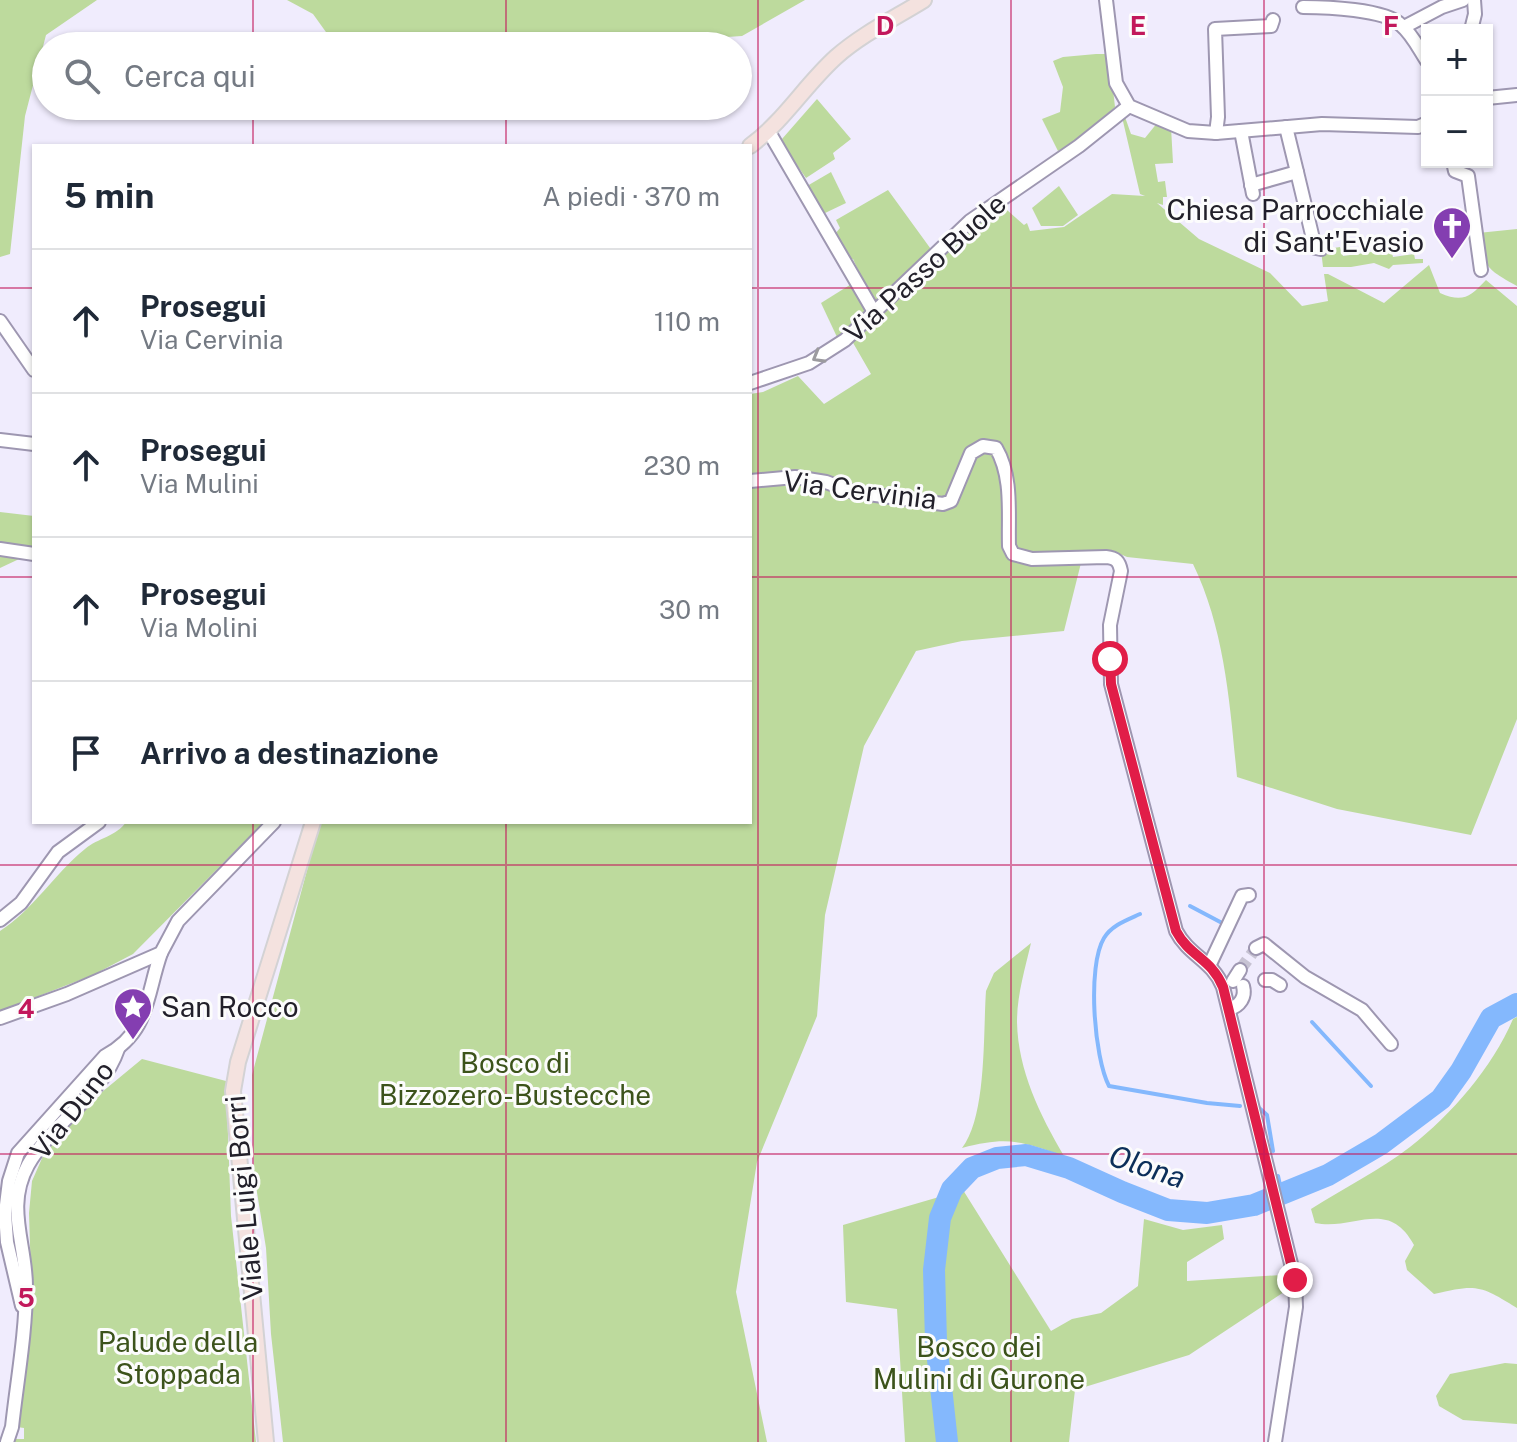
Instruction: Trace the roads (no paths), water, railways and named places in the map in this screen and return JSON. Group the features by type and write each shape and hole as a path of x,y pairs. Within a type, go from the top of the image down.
{"main road":[{"path":"752,145 769,132 836,57 859,39 924,0"},
{"name":"Viale Luigi Borri","path":"266,1442 233,1091 238,1062 312,824"}],"street":[{"path":"1106,0 1116,83 1129,106 1188,131 1216,133 1356,124 1421,126"},
{"path":"1404,27 1463,0"},
{"path":"1472,24 1474,0"},
{"path":"1303,7 1387,17 1404,27 1421,52"},
{"path":"1216,133 1215,29 1271,26 1273,20"},
{"path":"1493,97 1517,95"},
{"name":"Via Passo Buole","path":"752,382 809,363 845,340 970,221 1079,146 1129,106"},
{"path":"1286,127 1314,243 1316,248 1321,249"},
{"path":"1241,131 1252,189 1297,172"},
{"path":"769,132 874,312"},
{"path":"1454,168 1468,176 1481,270"},
{"path":"0,321 32,367"},
{"path":"0,440 32,444"},
{"name":"Via Cervinia","path":"752,481 795,477 826,482 853,492 943,504 951,501 971,453 983,446 996,448 1004,461 1006,473 1009,546 1013,554 1032,559 1106,557 1114,558 1119,563 1121,571 1110,625 1111,684 1176,931 1189,951 1210,964"},
{"path":"0,549 32,554"},
{"path":"0,920 21,903 58,852 96,824"},
{"name":"Via Duno","path":"7,1442 12,1427 26,1284 16,1223 18,1188 28,1165 43,1144 88,1095 113,1064 118,1049 139,1025 147,1010 161,953 178,921 272,824"},
{"path":"1249,895 1242,896 1210,964 1243,981 1272,980 1280,985"},
{"path":"1256,948 1264,944 1305,977 1362,1010 1391,1044"},
{"path":"0,1018 67,994 161,953"},
{"path":"1243,981 1229,1009 1295,1280 1296,1307 1275,1442"},
{"path":"1229,1009 1237,1006 1243,997 1243,981"}],"waterway":[{"path":"1190,906 1224,924"},
{"path":"1140,914 1107,933 1099,951 1094,1012 1100,1055 1109,1086 1240,1106"},
{"name":"Olona","path":"947,1442 936,1341 934,1270 940,1218 952,1189 972,1168 997,1158 1026,1155 1069,1168 1168,1210 1207,1213 1254,1205 1328,1175 1381,1144 1441,1099 1491,1018 1517,1004"},
{"path":"1312,1022 1371,1086"},
{"path":"1258,1107 1267,1115 1273,1151"},
{"path":"1278,1176 1282,1194"}],"tunnel":[{"path":"1240,970 1256,948"}],"place":[{"name":"Chiesa Parrocchiale di Sant'Evasio","path":"1452,260"},
{"name":"San Rocco","path":"133,1041"}],"park label":[{"name":"Bosco di Bizzozero-Bustecche","path":"515,1079"},
{"name":"Palude della Stoppada","path":"178,1358"},
{"name":"Bosco dei Mulini di Gurone","path":"979,1363"}]}
